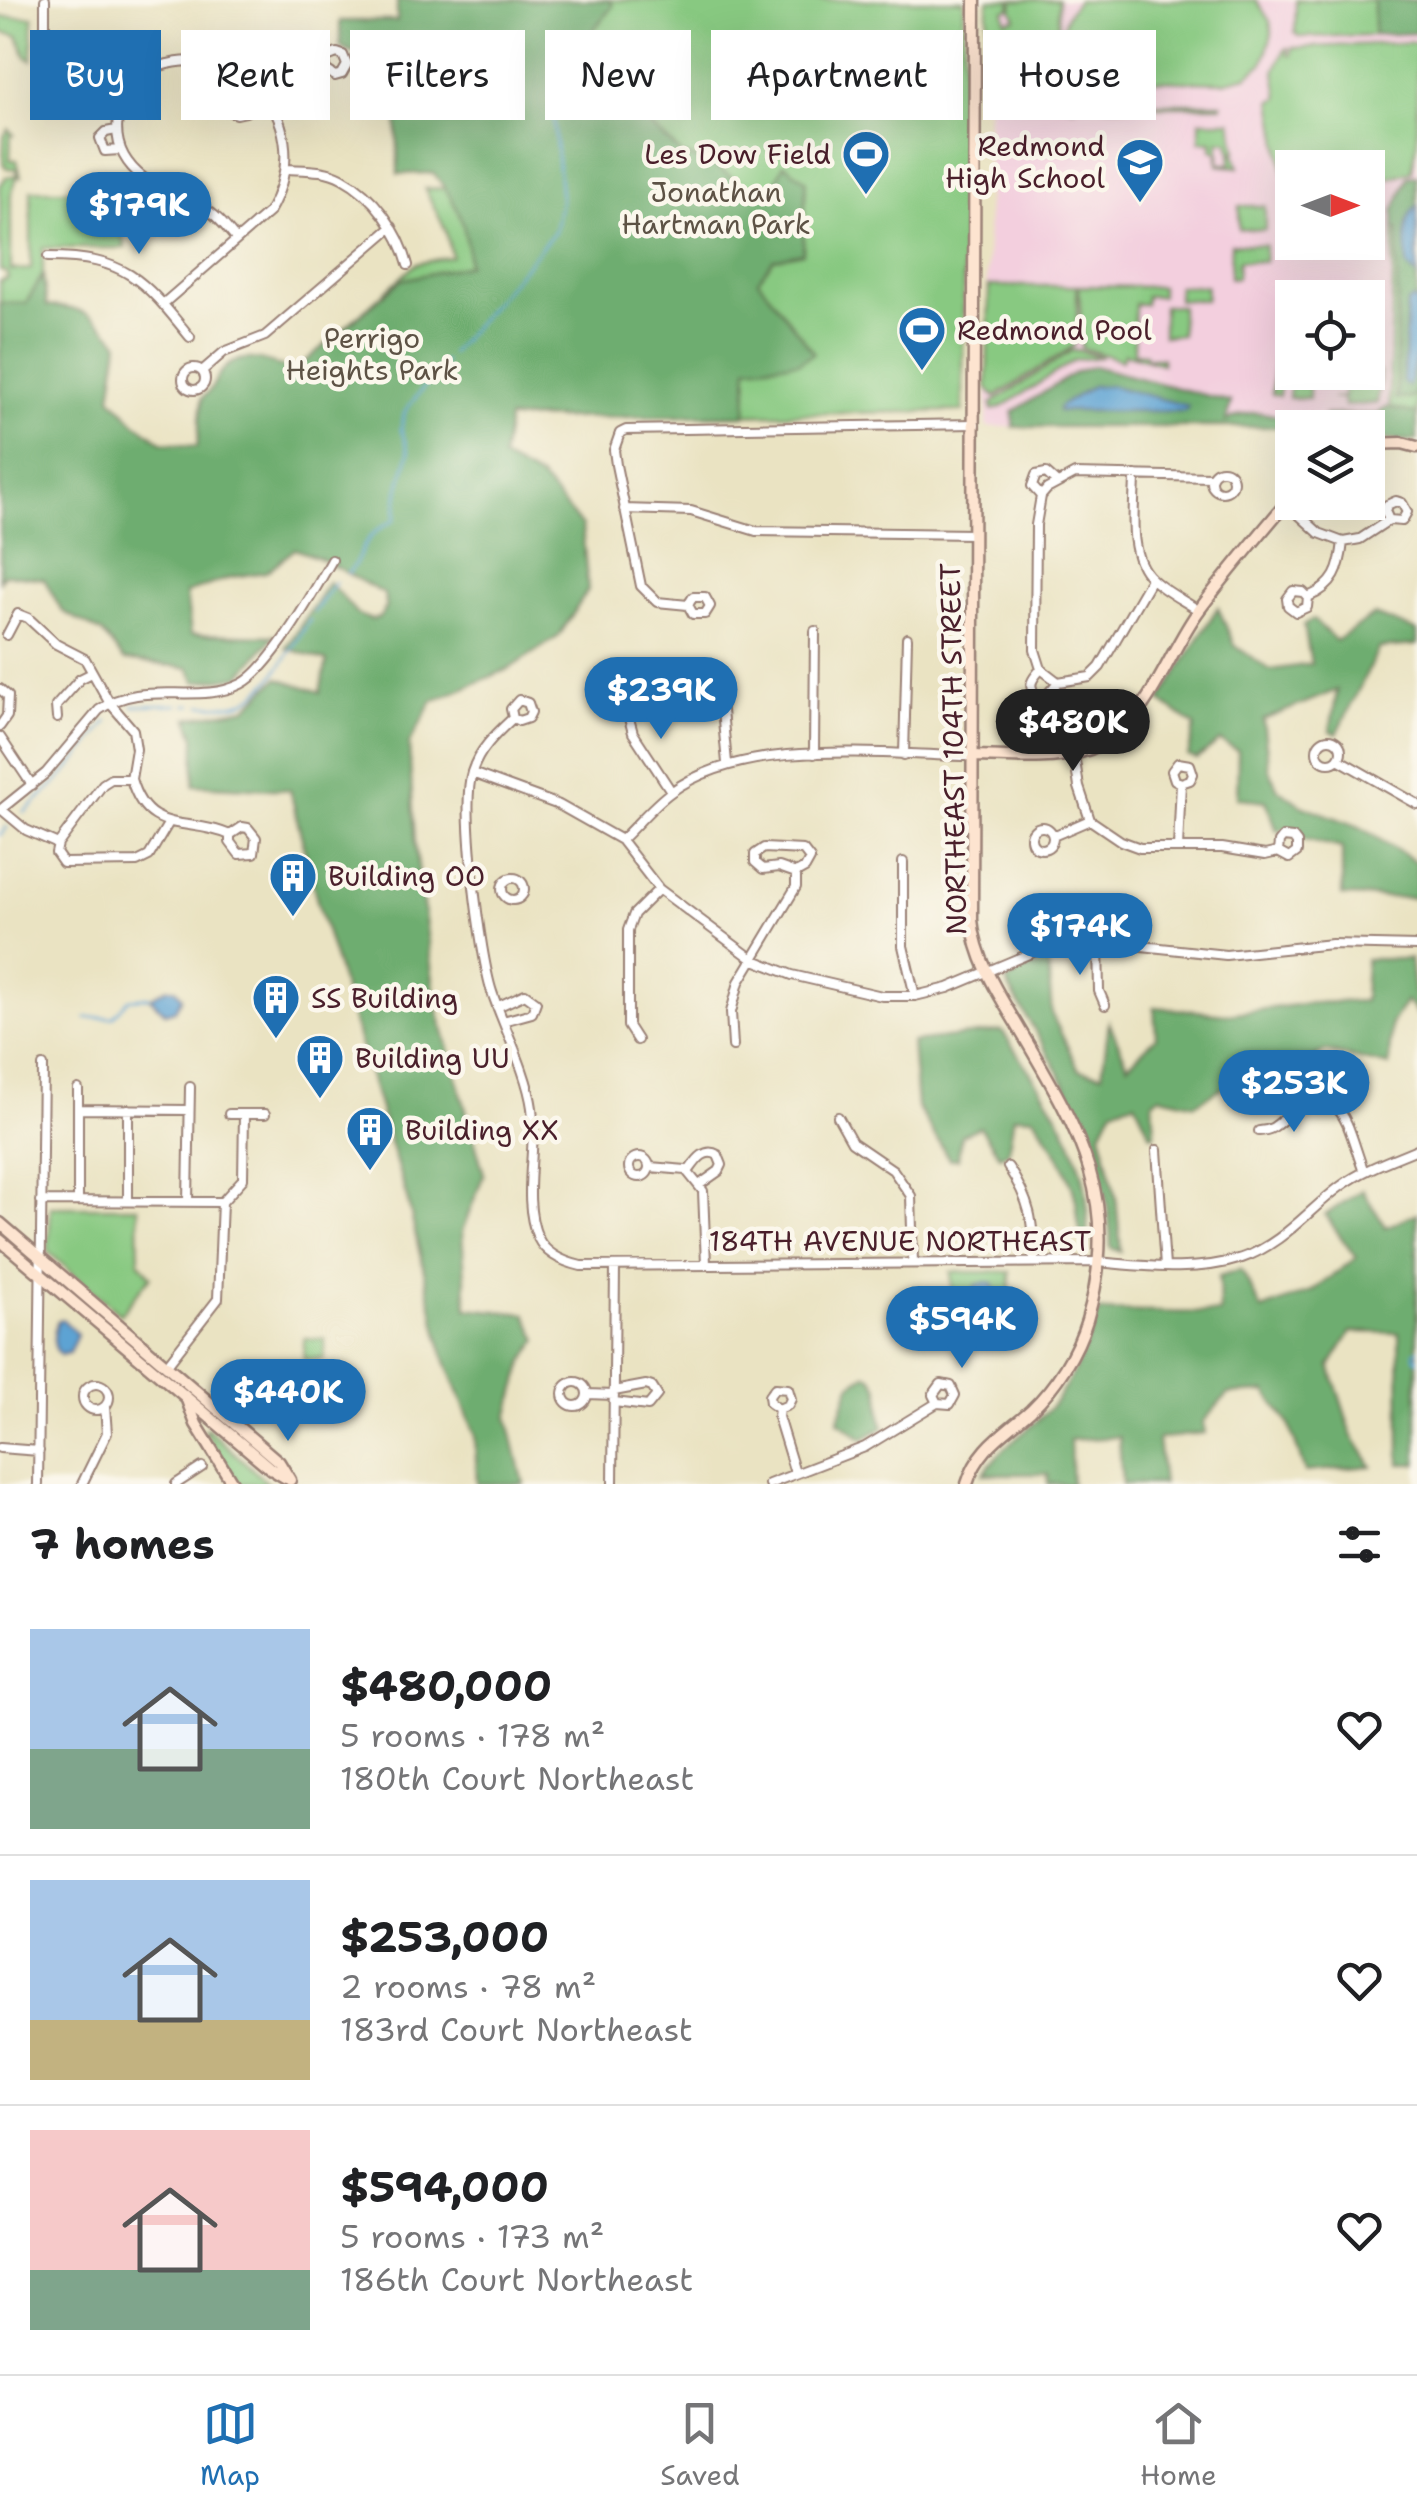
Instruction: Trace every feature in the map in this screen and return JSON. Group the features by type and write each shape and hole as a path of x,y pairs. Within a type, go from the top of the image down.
{"street":[{"path":"45,0 45,30"},
{"name":"NORTHEAST 104TH STREET","path":"967,1484 981,1454 1045,1396 1072,1355 1093,1298 1097,1262 1095,1192 1085,1151 1067,1109 988,973 974,939 972,920 975,0"},
{"path":"117,120 120,150 128,164 160,188 206,208 236,239"},
{"path":"163,304 269,212 287,168 279,120"},
{"path":"116,130 106,132 100,138 100,146 105,151 120,150"},
{"path":"287,168 341,177 392,226 403,244 408,265"},
{"path":"202,371 224,352 265,336 392,226"},
{"path":"48,257 103,261 135,276 190,337"},
{"path":"688,606 657,602 641,586 614,450 616,437 626,430 974,424"},
{"path":"1385,444 1417,447"},
{"path":"1044,492 1032,486 1036,475 1046,473 1056,482"},
{"path":"1151,579 1090,678 1058,682 1041,668 1035,650 1036,525 1044,492 1075,474 1211,477"},
{"path":"1135,475 1135,544 1139,559 1151,579 1198,610"},
{"path":"624,509 690,511 756,531 974,534"},
{"path":"621,840 670,792 727,763 814,754 1074,754 1099,745 1140,708 1198,610 1275,518"},
{"path":"1308,520 1319,533 1343,542 1360,539 1390,520"},
{"path":"1308,597 1329,585 1340,570 1343,542"},
{"path":"58,844 26,830 1,810 32,785 109,702 143,693 224,690 248,680 280,643 332,560"},
{"path":"6,635 18,614 28,618 56,644 85,659 109,702 133,730 136,749 131,779 141,802 153,815 168,824 216,828 230,835"},
{"path":"814,754 815,631"},
{"path":"904,755 907,638"},
{"path":"1041,668 1030,685 1036,695 1046,696 1058,682"},
{"path":"57,718 56,706 80,678 92,672"},
{"path":"0,689 8,696 9,707 0,726"},
{"path":"721,700 727,763"},
{"path":"626,704 633,733 670,792"},
{"path":"497,1006 525,994 536,1002 532,1014 502,1021 497,1006 484,962 468,800 472,772 492,738 513,718"},
{"path":"0,737 32,785"},
{"path":"1074,754 1090,820 1121,841 1140,848 1222,848 1265,855 1278,852"},
{"path":"1338,759 1417,804"},
{"path":"472,772 559,805 621,840 659,889 754,960 792,975 882,996 914,996 948,988 1044,948 1098,943 1226,956 1332,944 1417,946"},
{"path":"131,779 112,779 103,784 58,844 56,852 63,863 137,862 150,856 168,824"},
{"path":"1178,848 1181,783"},
{"path":"1052,836 1090,820"},
{"path":"764,848 803,850 810,859 796,873 779,867 763,868 755,862 755,854 764,848"},
{"path":"903,862 903,946 914,996"},
{"path":"733,1046 734,997 796,888 796,873"},
{"path":"638,1040 628,1026 628,930 634,914 659,889"},
{"path":"477,893 502,890"},
{"path":"1098,943 1099,991 1105,1005"},
{"name":"184TH AVENUE NORTHEAST","path":"502,1021 532,1105 533,1222 542,1245 566,1262 581,1266 1218,1264 1262,1250 1343,1184 1364,1172"},
{"path":"38,1484 43,1066"},
{"path":"188,1202 190,1087"},
{"path":"78,1088 78,1201"},
{"path":"1259,1131 1269,1131 1308,1100 1326,1100 1341,1111 1364,1172 1417,1149"},
{"path":"78,1109 190,1110"},
{"path":"128,1110 128,1201"},
{"path":"229,1114 265,1114"},
{"path":"138,1358 161,1368 166,1366 218,1299 222,1202 243,1179 244,1114"},
{"path":"838,1117 852,1142 893,1170 911,1196 913,1263"},
{"path":"1157,1150 1165,1267"},
{"path":"688,1172 703,1154 718,1155 721,1168 699,1185"},
{"path":"1008,1167 1033,1216 1034,1262"},
{"path":"650,1168 688,1172 703,1191 706,1264"},
{"path":"41,1201 222,1202"},
{"path":"0,1224 279,1462 291,1483"},
{"path":"0,1240 291,1483"},
{"path":"614,1266 614,1484"},
{"path":"587,1394 614,1396 648,1406 656,1396 652,1387 646,1385 614,1396"},
{"path":"187,1399 196,1424 233,1484"},
{"path":"769,1484 864,1447 938,1404"},
{"path":"82,1484 108,1432 105,1407"},
{"path":"779,1409 796,1474"},
{"path":"0,1448 39,1451"},
{"path":"176,1484 202,1467"}],"shaded area":[{"name":"Redmond High School","path":"988,0 1417,0 1417,427 1385,427 1385,410 1275,410 1275,427 987,427 988,120 1156,120 1156,30 988,30"}],"green space":[{"name":"Perrigo Heights Park","path":"397,0 609,0 613,6 593,30 545,30 545,120 644,120 682,154 732,177 736,187 772,191 784,164 806,180 803,253 774,259 758,280 814,353 799,362 748,367 746,415 508,419 502,458 541,479 582,526 588,590 559,636 509,669 433,701 409,744 415,843 436,1003 484,1174 462,1231 467,1308 526,1314 538,1340 524,1361 508,1417 524,1484 477,1484 475,1434 443,1354 408,1202 317,901 290,790 194,785 195,737 188,718 246,708 278,678 320,692 327,661 286,648 329,582 358,615 372,620 380,617 386,607 384,594 295,549 266,572 232,577 186,593 191,634 274,636 240,676 196,682 189,668 124,660 102,633 62,611 44,579 4,574 0,581 0,303 26,303 43,275 47,306 89,315 119,343 111,397 162,442 197,447 202,398 230,364 257,359 294,371 401,280 468,265 463,226 455,205 433,173 398,174 398,120 525,120 525,30 350,30 350,51 340,46 340,21 397,21"},
{"name":"Jonathan Hartman Park","path":"508,0 964,0 963,411 508,419 410,372 293,374 416,264 452,256 445,229 425,189 508,186 508,120 525,120 525,30 508,30"},
{"path":"988,0 1012,0 1010,8 1004,11 1006,21 1016,18 1013,0 1058,0 1058,30 988,30"},
{"path":"1078,0 1256,0 1270,21 1272,35 1263,63 1247,76 1224,82 1156,80 1156,30 1063,30"},
{"path":"1296,0 1374,0 1374,35 1300,37 1295,33"},
{"path":"1374,0 1417,0 1417,33 1374,35"},
{"path":"0,17 33,17 30,59 18,36 0,32"},
{"path":"1417,42 1417,140 1412,171 1385,177 1385,150 1280,150 1272,101 1279,98 1275,71 1285,49 1292,55 1292,48"},
{"path":"1156,103 1221,103 1222,106 1156,106"},
{"path":"1200,121 1231,121 1237,151 1231,151 1229,141 1219,141 1219,164 1231,164 1231,153 1235,153 1239,167 1218,165 1218,152 1212,150 1212,141 1200,141"},
{"path":"9,129 14,135 10,160 17,160 21,177 17,177 11,195 11,270 31,269 31,190 99,190 125,248 43,248 43,275 26,303 0,303 0,281 8,278 0,270 0,186 6,177 18,175 17,169 3,164 4,136"},
{"path":"1417,175 1417,389 1412,398 1396,399 1398,229 1394,229 1394,211 1408,177"},
{"path":"1239,206 1265,206 1265,230 1239,229"},
{"path":"1394,229 1398,229 1396,398 1412,398 1417,389 1417,414 1390,408 1389,400"},
{"path":"1231,244 1265,245 1265,262 1238,261 1237,278 1230,278"},
{"path":"989,286 1077,286 1074,346 995,397 987,387"},
{"path":"1079,286 1161,287 1161,296 1146,296 1145,304 1135,304 1134,353 1162,358 1162,364 1124,353 1122,360 1082,348"},
{"path":"1178,286 1206,286 1206,300 1178,300"},
{"path":"1163,306 1181,306 1181,335 1163,336"},
{"path":"1077,350 1102,357 1075,360 992,410 991,404"},
{"path":"1275,355 1275,390 1280,390 1279,396 1272,394"},
{"path":"1093,366 1231,402 1226,421 1262,413 1275,415 1275,427 1013,427 1013,412 1076,372"},
{"path":"1290,390 1309,390 1309,398 1289,398"},
{"path":"1344,390 1378,390 1377,403 1344,406 1343,398 1332,398 1344,397"},
{"path":"1387,407 1417,414 1417,441 1385,440 1383,410"},
{"path":"1218,607 1234,645 1270,670 1311,664 1304,625 1313,619 1336,641 1374,615 1417,631 1417,645 1379,648 1337,734 1330,731 1337,690 1263,720 1269,769 1278,789 1301,805 1360,827 1417,863 1417,898 1342,896 1342,848 1305,839 1288,828 1277,831 1266,801 1237,798 1238,751 1220,741 1197,759 1188,756 1195,726 1160,701"},
{"path":"1366,959 1410,959 1417,1014 1406,1001 1391,1024 1389,1066 1326,1051 1315,1057 1308,1091 1297,1059 1218,1090 1195,1104 1161,1096 1153,1101 1155,1134 1151,1135 1135,1102 1113,1108 1101,1132 1116,1198 1121,1252 1111,1248 1108,1210 1090,1141 1061,1077 1006,982 1024,970 1048,962 1052,1015 1079,1070 1102,1074 1109,1022 1128,1065 1156,1037 1154,1007 1227,1014 1310,1003 1364,1001"},
{"path":"1002,1031 1050,1103 1079,1161 1086,1189 1087,1244 1081,1234 1068,1175 1034,1117 1014,1116 1008,1152 1000,1156 980,1127 961,1135 958,1159 949,1159 917,1107 912,1042"},
{"path":"1362,1190 1386,1227 1417,1213 1417,1464 1400,1464 1399,1333 1351,1332 1330,1366 1352,1435 1372,1466 1305,1472 1289,1424 1266,1392 1228,1394 1203,1422 1205,1433 1158,1439 1163,1484 1122,1484 1119,1437 1070,1440 1072,1484 1048,1484 1048,1474 983,1474 1058,1398 1099,1311 1220,1313 1219,1276 1241,1269 1262,1310 1312,1291 1356,1258 1325,1215"},
{"path":"51,1207 138,1207 139,1261 151,1276 120,1314 48,1252"},
{"path":"951,1272 1010,1272 1010,1317 954,1317"},
{"path":"304,1338 325,1339 324,1359 304,1359"},
{"path":"867,1374 880,1391 884,1427 863,1439 838,1421 850,1385"},
{"path":"207,1428 269,1484 236,1484 204,1430"}],"water":[{"path":"1417,206 1417,277 1407,266 1406,242 1409,218"},
{"path":"1412,299 1417,302 1417,354 1409,386 1403,382 1407,304"},
{"path":"1092,386 1112,386 1188,406 1185,411 1058,411"},
{"path":"167,988 176,989 182,997 175,1010 165,1013 150,998"},
{"path":"986,1282 993,1283 997,1295 995,1308 990,1312 963,1312 963,1297"},
{"path":"63,1320 77,1334 69,1353 60,1355 54,1334 58,1321"}],"waterway":[{"path":"451,353 555,231 561,198 554,120"},
{"path":"348,573 372,535 395,519 409,453 401,429 405,411 445,361"},
{"path":"314,612 336,582"},
{"path":"202,705 233,705 254,696 273,677 310,620"},
{"path":"133,706 178,705"},
{"path":"186,705 192,705"},
{"path":"24,813 67,772 108,721"},
{"path":"0,835 7,827"},
{"path":"85,1018 113,1017 129,999 150,997"},
{"path":"1417,1350 1417,1360"}],"place":[{"name":"Les Dow Field","path":"866,196"},
{"name":"Redmond High School","path":"1140,204"},
{"name":"Redmond Pool","path":"922,372"},
{"name":"Building OO","path":"293,918"},
{"name":"SS Building","path":"276,1040"},
{"name":"Building UU","path":"320,1100"},
{"name":"Building XX","path":"370,1172"}]}
